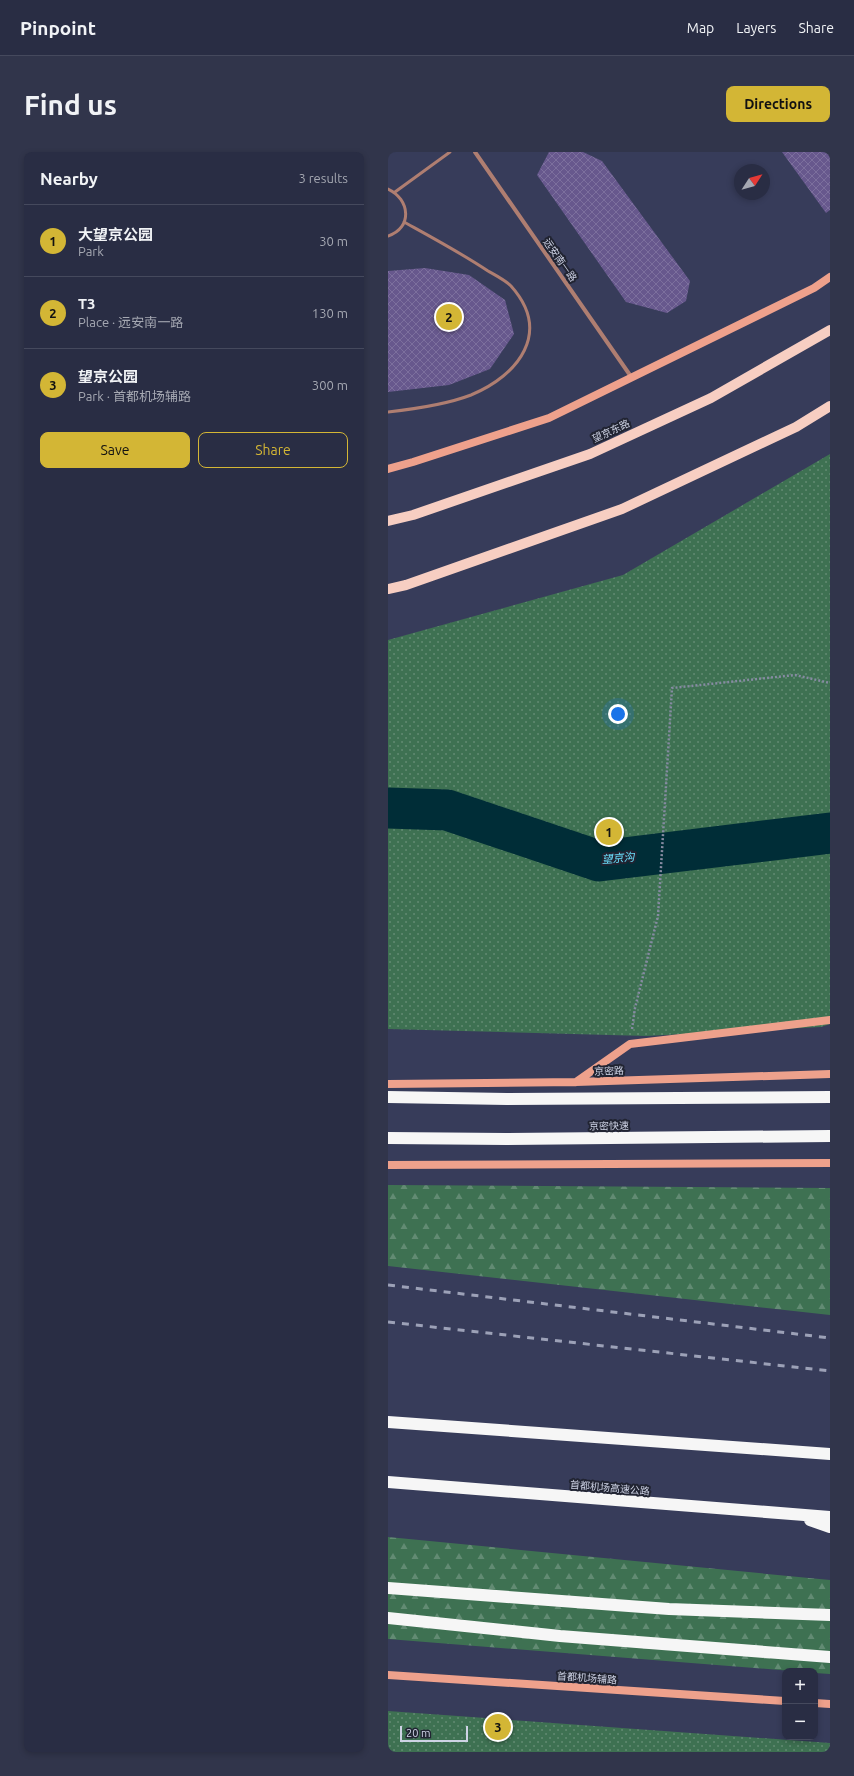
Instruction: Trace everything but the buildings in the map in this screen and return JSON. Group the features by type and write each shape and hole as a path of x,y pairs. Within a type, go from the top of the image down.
{"highway":[{"path":"388,1097 830,1097"},
{"name":"京密快速","path":"388,1138 506,1139 830,1136"},
{"path":"388,1422 830,1454"},
{"name":"首都机场高速公路","path":"388,1482 830,1517"},
{"path":"792,1514 830,1527"},
{"path":"388,1588 668,1609 830,1615"},
{"path":"388,1618 560,1636 830,1657"}],"main road":[{"name":"望京东路","path":"388,521 413,515 590,454 711,398 830,330"},
{"path":"388,589 406,585 622,509 796,427 830,406"}],"street":[{"name":"远安南一路","path":"476,152 632,378"},
{"path":"814,288 830,277"},
{"path":"388,469 549,418 814,288 830,282"},
{"path":"576,1082 630,1044 830,1020"},
{"name":"京密路","path":"388,1084 576,1082 830,1074"},
{"path":"388,1164 830,1163"},
{"name":"首都机场辅路","path":"388,1675 782,1701"},
{"path":"818,1703 830,1704"}],"lane":[{"path":"395,192 450,152"},
{"path":"388,189 395,192 405,205 404,222 400,229 388,236"},
{"path":"388,412 426,407 470,395 499,380 524,354 531,334 525,308 510,285 478,264 404,222"}],"path":[{"path":"630,1044 635,1008 658,916 672,688 795,675 830,683"}],"green space":[{"path":"830,454 830,1024 821,1027 646,1036 388,1029 388,640 623,575"},
{"path":"388,1185 830,1188 830,1315 388,1266"},
{"path":"388,1537 830,1580 830,1674 818,1673 818,1668 782,1668 782,1670 388,1639"},
{"path":"388,1711 830,1743 830,1752 388,1752"}],"waterway":[{"name":"望京沟","path":"388,808 447,810 599,861 830,833"}],"railway":[{"path":"388,1285 830,1338"},
{"path":"388,1322 830,1371"}],"place":[{"name":"T3","path":"449,317"},
{"name":"大望京公园","path":"609,832"},
{"name":"望京公园","path":"498,1727"}]}
